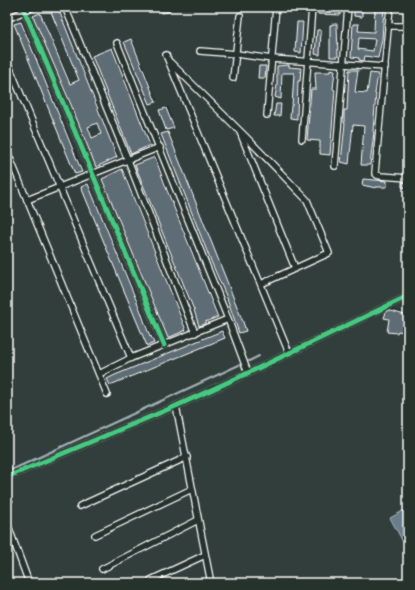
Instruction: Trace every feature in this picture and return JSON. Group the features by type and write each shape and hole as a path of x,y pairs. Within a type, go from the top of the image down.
{"street":[{"path":"7,19 24,9 33,7"},
{"path":"65,7 128,160 195,332"},
{"path":"268,115 276,7"},
{"path":"302,139 312,7"},
{"path":"334,166 348,7"},
{"path":"390,7 375,173 381,176 408,178"},
{"path":"24,9 164,345"},
{"path":"233,78 240,16"},
{"path":"388,26 408,26"},
{"path":"117,42 160,147 248,373"},
{"path":"200,51 272,59 385,67"},
{"path":"166,55 290,353"},
{"path":"7,62 131,358"},
{"path":"170,62 307,200 329,253 261,284"},
{"path":"239,130 295,268"},
{"path":"27,200 160,147"},
{"path":"7,151 107,394"},
{"path":"7,477 176,406 408,296"},
{"path":"98,374 131,358 228,319"},
{"path":"176,406 211,583"},
{"path":"80,506 187,457"},
{"path":"95,535 192,489"},
{"path":"102,569 198,520"},
{"path":"7,523 29,583"},
{"path":"151,580 205,555"}],"water":[{"path":"408,508 408,551 390,518"}],"building":[{"path":"49,7 57,7 60,13 117,157 96,167 33,16 40,13 70,84 79,80","holes":["97,123 101,134 92,138 88,127"]},
{"path":"160,7 169,7 170,12 161,13"},
{"path":"319,7 341,7 340,15 318,14"},
{"path":"354,7 362,7 362,17 354,16"},
{"path":"375,7 384,7 382,39 378,58 365,56 364,61 359,60 359,58 351,57 353,24 359,24 358,31 374,32","holes":["359,38 375,39 373,51 358,49"]},
{"path":"21,22 82,172 75,174 14,24"},
{"path":"297,22 303,22 301,53 295,52"},
{"path":"337,24 338,57 330,57 330,25"},
{"path":"317,30 321,30 320,55 315,54"},
{"path":"131,39 156,102 150,104 124,42"},
{"path":"112,48 150,145 131,154 92,56"},
{"path":"289,65 289,67 301,68 300,81 298,81 297,119 290,118 294,73 282,73 281,99 275,97 277,85 277,66"},
{"path":"259,66 266,66 265,78 258,78"},
{"path":"330,69 335,70 333,89 335,90 330,155 320,154 320,141 307,140 311,89 316,89 315,72 330,72"},
{"path":"349,70 358,70 355,92 367,93 370,73 378,74 375,94 374,132 370,165 361,165 364,126 353,125 349,164 341,162 345,123 344,110 347,110"},
{"path":"276,104 281,104 280,116 274,116"},
{"path":"166,108 174,128 166,130 159,110"},
{"path":"168,132 246,331 239,333 227,298 210,259 161,134"},
{"path":"155,157 218,317 199,326 194,310 135,165"},
{"path":"122,169 186,330 168,338 102,179"},
{"path":"363,179 387,181 387,187 376,188 362,185"},
{"path":"402,182 408,183 408,188 402,187"},
{"path":"88,184 140,309 150,337 151,336 154,343 147,346 81,187"},
{"path":"388,310 408,316 408,333 398,331 397,333 387,332 389,319 384,318"},
{"path":"222,331 225,338 110,385 107,379 115,375"},
{"path":"7,487 13,502 7,504"}],"waterway":[{"path":"249,361 259,356"},
{"path":"7,472 239,365"}],"cycle path":[{"path":"23,7 164,345"},
{"path":"7,477 176,406 408,296"}]}
